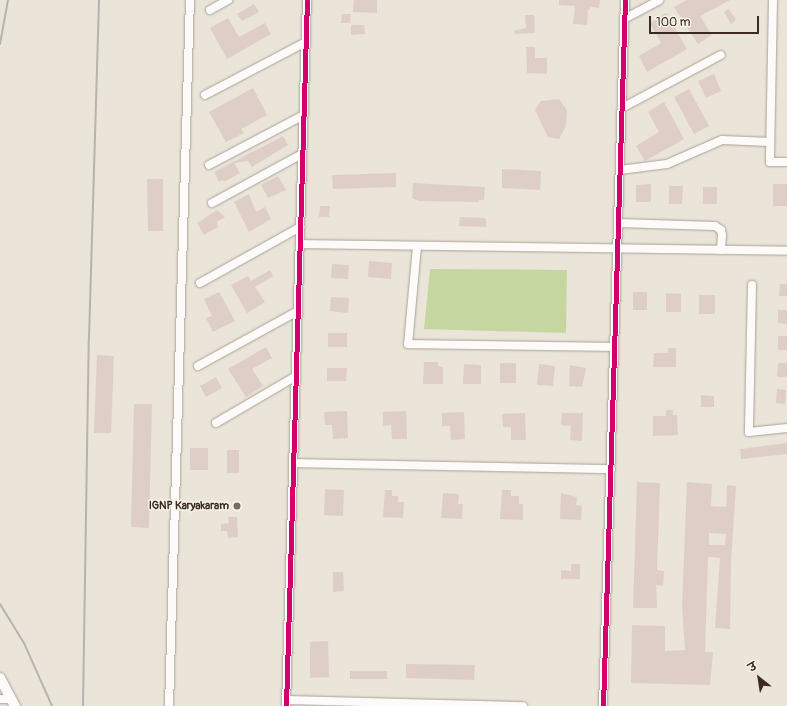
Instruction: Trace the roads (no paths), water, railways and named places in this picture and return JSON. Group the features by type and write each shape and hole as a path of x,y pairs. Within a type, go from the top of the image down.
{"street":[{"path":"169,706 190,0"},
{"path":"210,10 228,0"},
{"path":"307,0 287,703 523,706"},
{"path":"603,706 625,0"},
{"path":"624,19 659,0"},
{"path":"773,0 770,162 787,162"},
{"path":"205,95 306,42"},
{"path":"622,108 720,55"},
{"path":"209,165 304,115"},
{"path":"620,170 667,164 722,140 770,142"},
{"path":"212,203 302,154"},
{"path":"618,223 715,226 721,230 721,250"},
{"path":"200,283 300,227"},
{"path":"300,244 787,251"},
{"path":"417,246 408,344 614,347"},
{"path":"752,285 749,432 787,428"},
{"path":"198,366 298,311"},
{"path":"216,422 296,376"},
{"path":"293,463 611,469"},
{"path":"0,678 13,702"},
{"path":"0,699 13,702"}],"railway":[{"path":"0,44 8,0"},
{"path":"83,706 89,338 99,0"},
{"path":"0,604 24,643 52,706"}],"place":[{"name":"IGNP Karyakaram","path":"237,506"}]}
